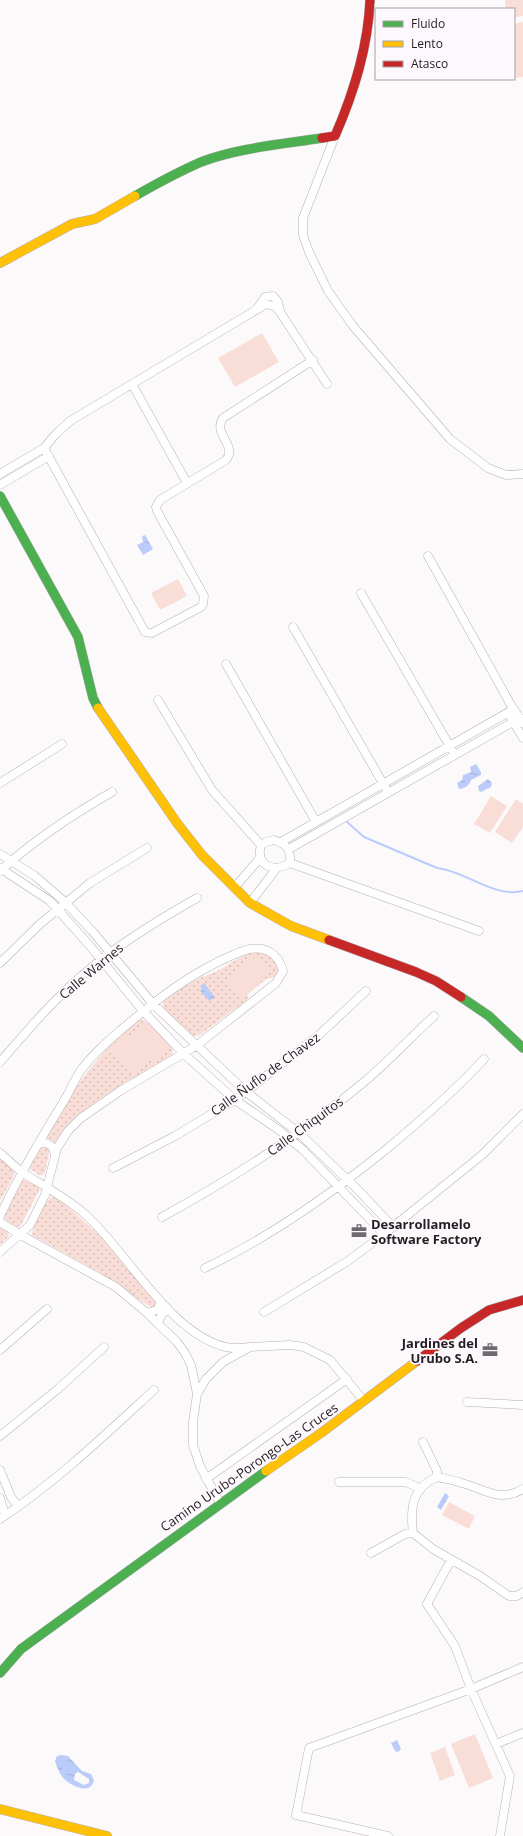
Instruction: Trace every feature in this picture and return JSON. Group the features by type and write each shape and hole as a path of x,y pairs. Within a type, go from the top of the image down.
{"street":[{"path":"370,0 369,32 366,46 348,104 302,218 303,234 309,252 328,291 353,326 450,439 488,468 506,475 523,474"},
{"path":"0,263 72,224 95,218 159,182 202,162 248,150 335,136"},
{"path":"0,474 44,448 70,421 258,307 266,304 276,307 280,312 313,360 327,384"},
{"path":"44,448 145,632 152,633 201,607 204,600 204,596 157,511 157,503 229,457 230,448 220,432 219,426 223,418 313,360"},
{"path":"132,384 188,482"},
{"path":"0,485 49,456"},
{"path":"0,496 78,637 93,698 100,712 177,824 202,855 250,903 291,926 416,972 436,982 489,1016 523,1048"},
{"path":"428,556 518,721 523,738"},
{"path":"361,593 455,755"},
{"path":"293,627 388,793"},
{"path":"226,664 316,822"},
{"path":"158,700 212,790 260,845 260,858 266,864 276,869"},
{"path":"281,842 450,746 511,709"},
{"path":"289,849 518,721"},
{"path":"0,783 62,744"},
{"path":"112,792 70,816 1,869 32,888 58,909 143,1011 184,1054 235,1100 303,1150 384,1234"},
{"path":"260,845 274,840 281,842 289,849 290,862"},
{"path":"0,963 19,943 65,902 90,883 147,848"},
{"path":"0,854 36,876 65,902 93,932 153,1004 245,1091 299,1133 393,1228"},
{"path":"234,888 260,858"},
{"path":"250,903 276,869 283,867 290,862"},
{"path":"290,862 479,931"},
{"name":"Calle Warnes","path":"0,1062 55,1001 87,971 109,953 163,917 197,898"},
{"path":"0,1216 21,1172 81,1070 98,1050 143,1011 194,974 221,960 248,949 261,948 273,953 281,961 283,971 276,983 196,1046 120,1091 80,1118 68,1131 55,1155 45,1195 30,1225 0,1252"},
{"name":"Calle Ñuflo de Chavez","path":"113,1168 175,1136 235,1100 320,1034 366,991"},
{"name":"Calle Chiquitos","path":"162,1217 237,1174 290,1140 363,1083 434,1016"},
{"path":"205,1268 272,1233 339,1187 442,1101 484,1059"},
{"path":"264,1312 348,1260 393,1228 476,1160 523,1114"},
{"path":"38,1144 46,1142 50,1144 55,1155"},
{"path":"0,1152 21,1172 47,1186 71,1202 101,1230 168,1310 204,1338 215,1344 233,1348 290,1345 304,1347 330,1360 364,1401"},
{"path":"0,1222 116,1287 147,1313 177,1342 191,1365 197,1394 193,1422 193,1445 206,1479 220,1503"},
{"name":"Camino Urubo-Porongo-Las Cruces","path":"0,1673 21,1649 220,1503 321,1433 461,1328 489,1310 523,1300"},
{"path":"147,1313 157,1310 161,1302"},
{"path":"0,1350 47,1309"},
{"path":"158,1323 162,1314 168,1310"},
{"path":"0,1436 58,1389 104,1347"},
{"path":"197,1394 206,1379 223,1362 250,1347"},
{"path":"206,1479 347,1379"},
{"path":"0,1498 2,1517 18,1506 96,1442 154,1390"},
{"path":"467,1402 523,1405"},
{"path":"422,1442 437,1471 437,1477"},
{"path":"0,1470 11,1497 18,1506"},
{"path":"523,1489 518,1492 503,1495 485,1493 464,1483 437,1477 419,1488 412,1505 411,1519 413,1533 433,1549 509,1596 517,1596 523,1592"},
{"path":"339,1482 406,1482 419,1488"},
{"path":"371,1553 405,1534 413,1533"},
{"path":"451,1560 427,1604 455,1646 471,1689 510,1776 500,1836"},
{"path":"388,1836 296,1815 309,1748 471,1689 523,1667"},
{"path":"496,1744 523,1733"},
{"path":"0,1808 107,1836"}],"shaded area":[{"path":"505,0 523,0 523,16 515,17 515,8 506,8"},
{"path":"523,22 523,77 515,78 515,24"},
{"path":"262,333 279,362 235,387 218,358"},
{"path":"178,579 187,596 160,610 151,593"},
{"path":"491,796 507,806 490,833 474,824"},
{"path":"516,799 523,804 523,827 512,843 495,832"},
{"path":"257,952 270,955 279,967 276,977 266,979 248,994 248,999 200,1035 192,1036 165,1011 163,1000 175,992 193,981 218,970 245,955"},
{"path":"257,955 271,972 240,998 226,981"},
{"path":"140,1019 151,1024 166,1037 170,1043 173,1054 169,1058 117,1088 87,1108 55,1142 46,1137 76,1088 98,1059 110,1045"},
{"path":"144,1022 169,1048 155,1063 150,1059 135,1075 111,1050 126,1034 130,1037"},
{"path":"40,1145 50,1149 43,1175 39,1175 30,1169"},
{"path":"0,1157 14,1171 13,1178 0,1201"},
{"path":"25,1180 39,1187 39,1191 21,1225 18,1227 5,1220 4,1212 21,1181"},
{"path":"51,1197 58,1198 106,1241 156,1301 157,1306 153,1309 99,1272 32,1235 34,1225 39,1214"},
{"path":"0,1228 6,1230 9,1236 0,1245"},
{"path":"449,1502 475,1516 469,1529 442,1515"},
{"path":"475,1734 493,1778 469,1788 451,1744"},
{"path":"445,1747 455,1775 440,1781 430,1753"}],"water":[{"path":"145,535 153,549 143,555 137,545 143,542 142,536"},
{"path":"476,764 481,772 481,775 471,780 469,784 463,788 459,789 457,783 462,780 463,775 471,772 470,767"},
{"path":"488,779 492,783 491,787 481,792 479,791 478,786"},
{"path":"204,983 215,997 209,1001 200,990 202,989 200,986"},
{"path":"445,1493 449,1496 441,1510 437,1507"},
{"path":"397,1740 401,1749 398,1752 395,1751 391,1743"},
{"path":"57,1756 68,1756 82,1771 91,1774 94,1780 92,1785 85,1789 80,1788 63,1778 55,1761","holes":["78,1772 89,1779 89,1783 84,1785 74,1780 75,1774"]}],"waterway":[{"path":"347,822 364,837 437,868 448,870 490,888 501,891 523,891"}],"traffic: fast":[{"path":"135,196 184,170 215,157 261,147 322,138"},
{"path":"0,496 78,637 93,698 98,708"},
{"path":"461,997 489,1016 523,1048"},
{"path":"0,1673 21,1649 266,1471"}],"traffic: slow":[{"path":"0,263 72,224 95,219 135,196"},
{"path":"98,708 177,823 202,855 250,903 291,926 329,940"},
{"path":"266,1471 321,1433 417,1361"},
{"path":"0,1809 107,1836"}],"traffic: jam":[{"path":"322,138 335,136 354,86 363,53 369,18 370,0"},
{"path":"329,940 416,972 436,981 461,997"},
{"path":"417,1361 461,1328 489,1310 523,1300"}],"place":[{"name":"Desarrollamelo Software Factory","path":"359,1231"},
{"name":"Jardines del Urubo S.A.","path":"490,1350"}]}
